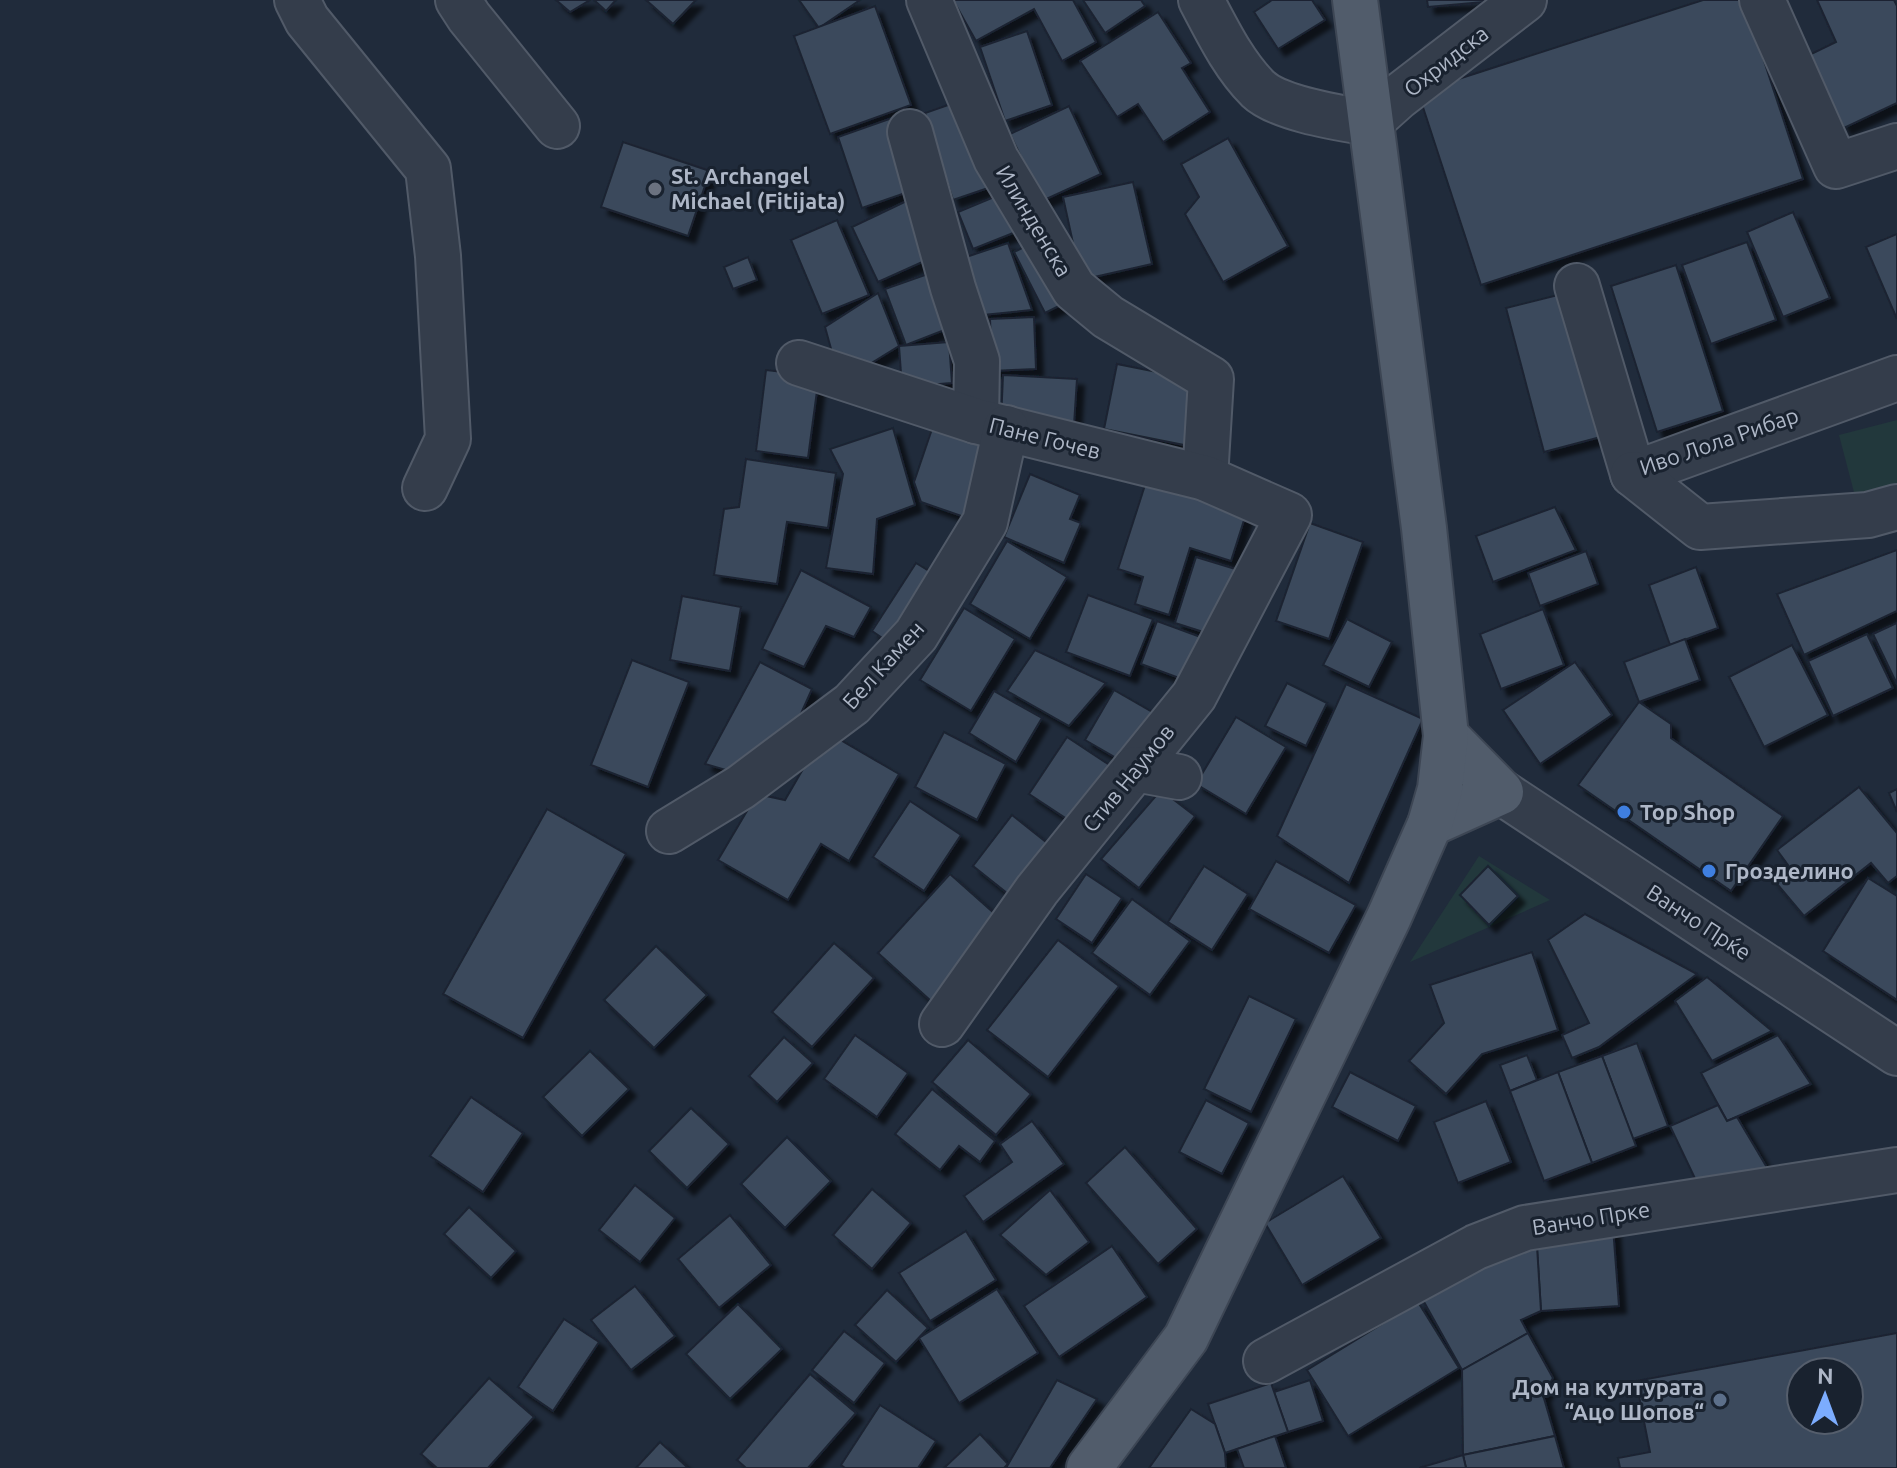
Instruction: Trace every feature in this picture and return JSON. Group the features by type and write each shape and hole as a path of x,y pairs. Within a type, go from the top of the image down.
{"main road":[{"path":"1089,1468 1186,1338 1389,917 1440,779 1424,528 1355,0"},
{"path":"1440,779 1501,792"},
{"path":"1440,779 1501,792"}],"street":[{"path":"297,0 307,20 428,169 438,256 448,439 425,488"},
{"path":"458,0 557,126"},
{"name":"Илинденска","path":"929,0 996,159 1074,289 1108,317 1211,379 1205,478"},
{"path":"1201,0 1225,46 1259,90 1303,110 1369,123"},
{"name":"Охридска","path":"1369,123 1524,0"},
{"path":"1762,0 1836,166 1897,146"},
{"name":"Бел Камен","path":"669,831 741,787 852,704 916,635 985,522 991,424 977,361 953,288 910,132"},
{"name":"Иво Лола Рибар","path":"1577,286 1633,474 1897,378"},
{"name":"Пане Гочев","path":"799,363 991,424 1205,478 1289,515"},
{"path":"1633,474 1700,527 1868,515 1897,507"},
{"name":"Стив Наумов","path":"942,1024 1037,890 1194,696 1289,515"},
{"path":"1135,769 1179,777"},
{"name":"Ванчо Прќе","path":"1501,792 1897,1053"},
{"name":"Ванчо Прке","path":"1266,1361 1476,1247 1525,1228 1897,1170"}],"green space":[{"path":"1897,420 1897,485 1855,496 1839,435"},
{"path":"1479,856 1550,900 1410,962"}],"building":[{"path":"556,0 590,0 570,12"},
{"path":"594,0 616,0 606,11"},
{"path":"646,0 696,0 673,24"},
{"path":"799,0 860,0 819,28"},
{"path":"953,0 1073,0 1096,42 1062,61 1034,9 976,41"},
{"path":"1083,0 1141,0 1145,6 1105,33"},
{"path":"1272,0 1312,0 1325,20 1278,49 1254,12"},
{"path":"1427,0 1495,0 1495,1 1428,7"},
{"path":"1703,0 1744,0 1803,179 1481,285 1418,92"},
{"path":"1817,0 1894,0 1897,6 1897,103 1844,128 1809,55 1836,42"},
{"path":"875,6 911,105 830,134 794,36"},
{"path":"1158,12 1191,63 1182,68 1210,112 1163,142 1138,104 1117,117 1080,61"},
{"path":"1027,31 1052,105 1005,121 980,47"},
{"path":"968,98 997,185 953,200 925,113"},
{"path":"1069,106 1101,174 1042,201 1010,134"},
{"path":"892,118 917,189 862,208 838,137"},
{"path":"1228,138 1288,246 1223,282 1185,214 1199,197 1181,164"},
{"name":"St. Archangel Michael (Fitijata)","path":"623,142 710,171 688,236 601,207"},
{"path":"1133,182 1152,264 1081,280 1063,197"},
{"path":"1006,192 1021,230 973,249 958,212"},
{"path":"917,196 938,255 878,282 852,227"},
{"path":"1793,212 1830,298 1783,317 1747,232"},
{"path":"837,220 869,295 822,314 791,240"},
{"path":"1897,234 1897,319 1866,247"},
{"path":"1042,238 1073,299 1045,313 1014,252"},
{"path":"1747,242 1776,320 1711,344 1682,265"},
{"path":"1008,243 1032,310 983,315 963,258"},
{"path":"748,257 757,280 733,289 724,267"},
{"path":"1676,265 1723,411 1657,432 1611,286"},
{"path":"939,270 960,324 906,345 885,289"},
{"path":"1574,291 1612,434 1544,452 1506,308"},
{"path":"878,293 899,346 865,367 833,356 825,327"},
{"path":"1034,317 1036,369 992,371 990,319"},
{"path":"949,342 952,383 902,387 899,346"},
{"path":"1117,364 1202,381 1189,446 1104,429"},
{"path":"766,370 819,376 808,458 756,451"},
{"path":"1003,375 1077,379 1074,425 1001,421"},
{"path":"893,428 915,505 877,519 873,574 826,568 843,474 830,449"},
{"path":"932,429 991,449 967,518 921,502 914,482"},
{"path":"746,459 836,473 828,528 787,522 777,584 714,575 724,509 739,507"},
{"path":"1030,474 1080,495 1070,519 1081,523 1064,563 1004,537"},
{"path":"1146,482 1246,514 1231,561 1190,548 1169,615 1135,604 1143,577 1118,569"},
{"path":"1555,507 1576,550 1493,582 1476,536"},
{"path":"1310,523 1363,542 1329,639 1276,621"},
{"path":"1007,541 1067,577 1030,639 970,604"},
{"path":"1897,550 1897,611 1804,655 1777,594"},
{"path":"1586,551 1598,584 1540,606 1528,573"},
{"path":"1196,557 1242,571 1222,638 1175,623"},
{"path":"916,563 942,579 897,648 872,631"},
{"path":"1696,567 1718,628 1670,645 1649,585"},
{"path":"801,570 871,607 854,637 826,626 804,667 762,649"},
{"path":"1088,595 1153,619 1130,676 1066,652"},
{"path":"682,596 741,607 730,671 670,660"},
{"path":"964,608 1015,639 971,711 920,680"},
{"path":"1543,609 1564,665 1501,689 1480,634"},
{"path":"1347,619 1392,642 1369,687 1323,665"},
{"path":"1157,621 1206,639 1190,682 1141,664"},
{"path":"1897,623 1897,684 1873,634"},
{"path":"1867,634 1893,688 1833,716 1808,661"},
{"path":"1685,639 1700,680 1639,702 1624,662"},
{"path":"1792,645 1828,715 1764,747 1729,677"},
{"path":"1035,650 1106,683 1069,726 1007,691"},
{"path":"632,660 689,682 648,787 591,765"},
{"path":"760,662 812,689 795,727 743,775 705,764"},
{"path":"1575,662 1612,715 1540,764 1503,710"},
{"path":"1287,683 1327,703 1306,746 1265,726"},
{"path":"1346,684 1423,719 1349,883 1277,836"},
{"path":"1114,690 1154,713 1125,763 1085,740"},
{"path":"994,691 1042,718 1016,762 969,733"},
{"path":"1639,702 1671,724 1671,738 1783,816 1731,891 1578,785"},
{"path":"1236,717 1286,747 1246,814 1196,784"},
{"path":"825,731 899,774 849,861 821,844 788,900 718,860 757,794 785,800"},
{"path":"944,732 1006,764 977,820 915,787"},
{"path":"1067,737 1114,768 1076,825 1029,794"},
{"path":"1859,787 1897,833 1897,876 1888,883 1871,863 1804,916 1772,878 1788,865 1777,850"},
{"path":"1897,789 1897,812 1889,793"},
{"path":"1161,790 1195,816 1139,888 1101,859"},
{"path":"910,801 961,835 924,891 873,857"},
{"path":"547,809 626,854 523,1038 443,994"},
{"path":"1012,815 1056,850 1017,901 973,866"},
{"path":"1276,861 1356,905 1329,953 1249,909"},
{"path":"1204,866 1248,894 1212,950 1168,922"},
{"path":"1488,866 1518,896 1489,925 1460,895"},
{"path":"950,874 1004,922 931,1001 878,953"},
{"path":"1086,874 1122,898 1092,943 1056,919"},
{"path":"1868,878 1897,896 1897,1000 1823,951"},
{"path":"1132,899 1190,941 1150,995 1092,953"},
{"path":"1585,914 1697,974 1599,1047 1572,1058 1562,1035 1589,1023 1548,940"},
{"path":"1058,940 1119,986 1048,1077 987,1030"},
{"path":"834,943 874,978 812,1047 772,1012"},
{"path":"656,946 707,995 654,1048 604,1000"},
{"path":"1532,952 1558,1030 1482,1054 1446,1094 1409,1061 1444,1023 1430,985"},
{"path":"1707,977 1772,1031 1712,1061 1675,1001"},
{"path":"1249,996 1296,1019 1251,1112 1204,1089"},
{"path":"855,1035 908,1073 877,1117 824,1079"},
{"path":"1778,1035 1811,1084 1727,1121 1701,1073"},
{"path":"784,1037 813,1063 777,1102 749,1076"},
{"path":"968,1040 1031,1094 996,1135 932,1082"},
{"path":"1637,1043 1668,1126 1633,1139 1602,1056"},
{"path":"590,1051 629,1089 582,1136 543,1097"},
{"path":"1527,1055 1537,1080 1510,1091 1500,1065"},
{"path":"1602,1056 1636,1146 1592,1163 1558,1072"},
{"path":"1350,1072 1416,1106 1398,1141 1332,1107"},
{"path":"1558,1072 1592,1163 1544,1181 1510,1091"},
{"path":"932,1089 995,1141 980,1162 959,1146 940,1170 895,1134"},
{"path":"471,1097 523,1133 483,1192 430,1156"},
{"path":"1206,1100 1249,1123 1222,1174 1179,1152"},
{"path":"1486,1101 1511,1162 1458,1183 1434,1122"},
{"path":"1718,1105 1727,1121 1737,1117 1775,1181 1700,1189 1670,1126"},
{"path":"691,1108 729,1144 687,1188 649,1151"},
{"path":"1032,1121 1064,1164 983,1222 964,1196 1012,1162 1000,1144"},
{"path":"787,1137 831,1181 785,1228 741,1184"},
{"path":"1125,1147 1197,1229 1158,1264 1086,1183"},
{"path":"1343,1176 1381,1238 1302,1285 1265,1223"},
{"path":"635,1185 675,1218 640,1262 599,1230"},
{"path":"872,1189 911,1223 872,1269 833,1235"},
{"path":"1050,1190 1089,1242 1046,1275 1000,1235"},
{"path":"469,1207 516,1251 491,1278 444,1234"},
{"path":"730,1215 771,1265 719,1308 678,1259"},
{"path":"1613,1227 1619,1306 1541,1311 1536,1233"},
{"path":"966,1231 996,1280 930,1321 899,1273"},
{"path":"1112,1246 1147,1297 1059,1357 1024,1306"},
{"path":"1537,1246 1541,1311 1521,1320 1528,1333 1462,1370 1419,1293"},
{"path":"635,1286 675,1336 631,1370 591,1320"},
{"path":"997,1289 1038,1353 959,1403 919,1338"},
{"path":"887,1290 928,1328 896,1362 855,1325"},
{"path":"1418,1302 1459,1368 1348,1436 1307,1370"},
{"path":"738,1304 782,1349 730,1399 686,1354"},
{"path":"564,1319 599,1342 553,1411 518,1387"},
{"path":"844,1331 885,1363 854,1403 812,1370"},
{"path":"1528,1333 1553,1378 1543,1395 1555,1436 1463,1455 1462,1370"},
{"name":"Дом на културата “Ацо Шопов“","path":"1897,1333 1897,1468 1620,1468 1618,1458 1650,1452 1636,1381"},
{"path":"810,1374 856,1413 808,1468 746,1468 737,1460"},
{"path":"489,1378 534,1417 488,1468 437,1468 421,1454"},
{"path":"1057,1380 1097,1399 1050,1468 1006,1468"},
{"path":"1310,1380 1323,1421 1288,1432 1274,1392"},
{"path":"1271,1383 1288,1432 1225,1453 1208,1404"},
{"path":"880,1405 936,1441 918,1468 845,1468 841,1465"},
{"path":"1191,1409 1215,1424 1225,1453 1226,1468 1149,1468"},
{"path":"980,1434 1008,1464 1004,1468 944,1468"},
{"path":"1275,1436 1286,1468 1244,1468 1237,1449"},
{"path":"1555,1436 1564,1468 1466,1468 1463,1455"},
{"path":"660,1442 688,1468 636,1468"},
{"path":"1463,1455 1466,1468 1419,1468"}],"place":[{"name":"St. Archangel Michael (Fitijata)","path":"655,189"},
{"name":"Top Shop","path":"1624,812"},
{"name":"Грозделино","path":"1709,871"},
{"name":"Дом на културата “Ацо Шопов“","path":"1720,1400"}]}
